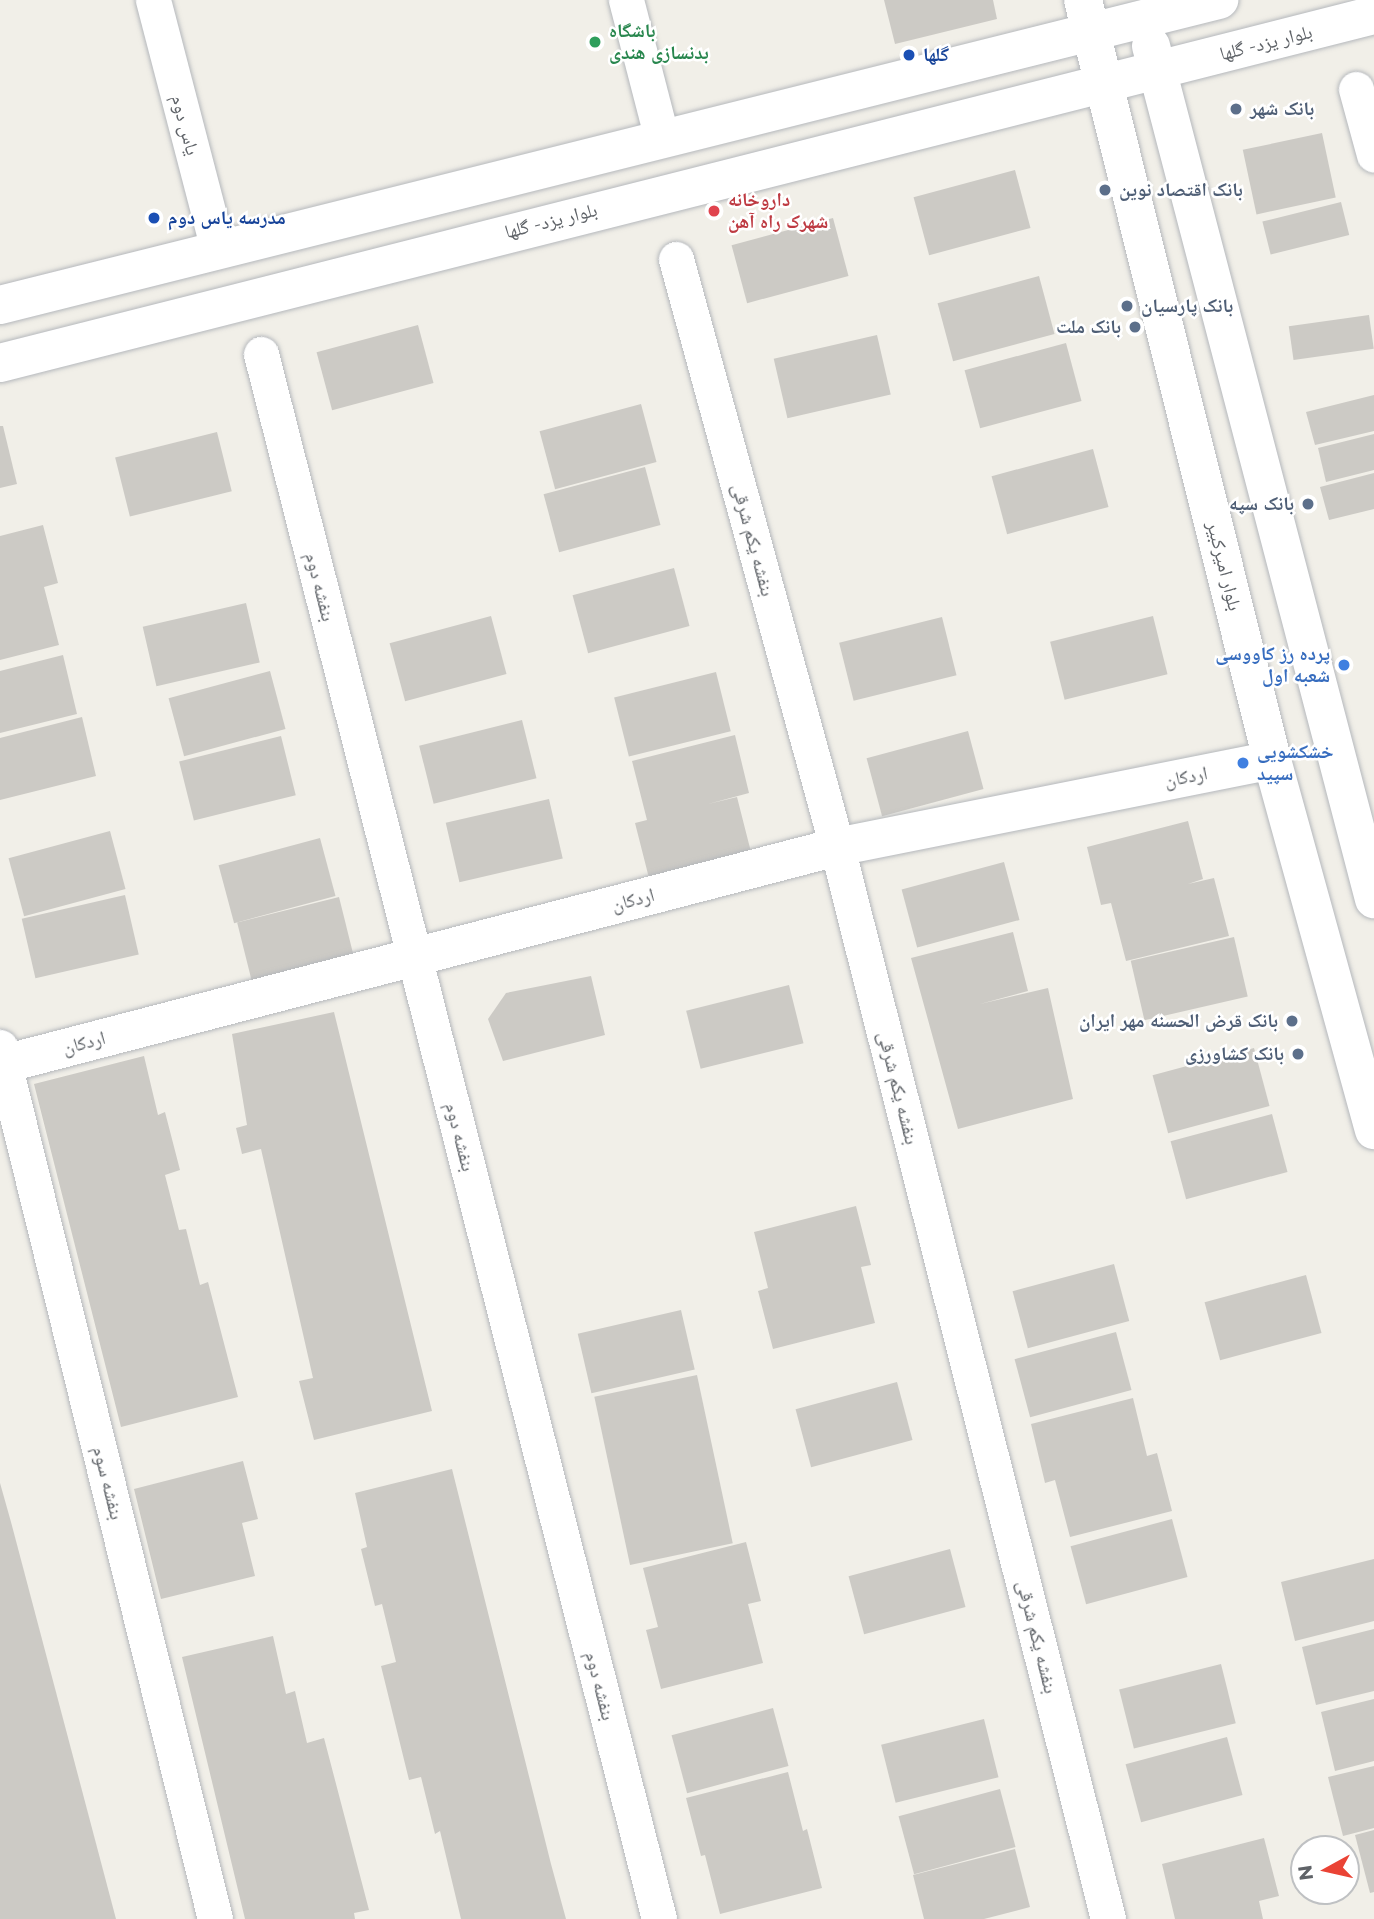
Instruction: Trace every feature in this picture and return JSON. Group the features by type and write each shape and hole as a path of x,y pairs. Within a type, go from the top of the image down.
{"main road":[{"path":"0,305 662,139 1087,16 1219,0"},
{"path":"1141,9 1374,899"},
{"name":"بلوار یزد- گلها","path":"0,363 1374,15"},
{"name":"بلوار امیرکبیر","path":"1087,16 1272,760 1374,1130"},
{"name":"اردکان","path":"2,1058 414,957 837,847 1272,760"}],"street":[{"name":"یاس دوم","path":"153,0 218,250"},
{"path":"626,0 662,139"},
{"path":"1356,89 1374,155"},
{"name":"بنفشه یکم شرقی","path":"676,259 837,847 1108,1919"},
{"name":"بنفشه دوم","path":"261,354 659,1919"},
{"name":"بنفشه سوم","path":"2,1058 215,1919"}],"building":[{"path":"884,0 993,0 997,19 895,44"},
{"path":"1322,133 1336,198 1256,214 1243,150"},
{"path":"1015,170 1031,228 929,255 914,197"},
{"path":"1341,202 1349,235 1271,255 1262,222"},
{"path":"833,218 849,276 747,303 732,245"},
{"path":"1039,276 1055,334 953,361 938,303"},
{"path":"1369,315 1374,349 1294,360 1289,326"},
{"path":"418,325 434,383 332,410 317,352"},
{"path":"877,335 891,394 787,418 774,359"},
{"path":"1066,343 1082,401 980,428 965,370"},
{"path":"1374,395 1374,431 1315,445 1306,412"},
{"path":"641,404 657,462 555,489 540,431"},
{"path":"0,426 3,426 17,484 0,488"},
{"path":"217,432 232,491 130,517 115,457"},
{"path":"1374,434 1374,470 1326,482 1318,448"},
{"path":"1093,449 1109,507 1007,534 992,476"},
{"path":"645,467 661,525 559,552 544,494"},
{"path":"1374,473 1374,509 1329,520 1320,487"},
{"path":"43,525 58,583 44,587 59,645 0,660 0,536"},
{"path":"674,568 690,626 588,653 573,595"},
{"path":"246,603 260,662 156,686 143,627"},
{"path":"491,616 507,674 405,701 390,643"},
{"path":"1153,616 1168,674 1065,700 1050,642"},
{"path":"942,617 957,675 854,701 839,643"},
{"path":"63,655 77,714 0,733 0,671"},
{"path":"270,671 286,729 184,756 169,698"},
{"path":"716,672 731,731 629,757 614,697"},
{"path":"82,717 96,776 0,800 0,738"},
{"path":"522,720 537,778 434,804 419,746"},
{"path":"968,731 984,789 882,816 867,758"},
{"path":"735,735 749,793 708,804 737,797 752,856 650,882 635,823 647,820 632,761"},
{"path":"281,736 296,795 194,821 179,761"},
{"path":"549,799 563,858 459,882 446,823"},
{"path":"1188,821 1203,879 1188,884 1214,878 1229,936 1126,961 1111,903 1101,905 1087,847"},
{"path":"110,831 126,889 24,916 9,858"},
{"path":"320,838 336,896 234,923 219,865"},
{"path":"1004,862 1020,920 917,947 902,889"},
{"path":"125,895 139,954 35,978 22,919"},
{"path":"339,897 354,956 252,982 237,922"},
{"path":"1013,932 1028,991 980,1004 1048,988 1073,1099 958,1129 911,958"},
{"path":"1234,937 1248,996 1144,1020 1131,961"},
{"path":"591,976 605,1035 503,1061 488,1019 506,993"},
{"path":"789,985 804,1043 701,1069 686,1011"},
{"path":"334,1012 432,1411 314,1440 299,1381 313,1378 261,1149 242,1154 236,1128 247,1125 232,1034"},
{"path":"1254,1048 1270,1106 1168,1133 1153,1075"},
{"path":"144,1056 158,1115 165,1112 180,1170 165,1175 179,1230 186,1229 200,1285 208,1282 238,1397 121,1427 34,1084"},
{"path":"1272,1114 1288,1172 1186,1199 1171,1141"},
{"path":"856,1206 871,1265 861,1267 875,1323 773,1349 758,1291 768,1288 754,1232"},
{"path":"1114,1264 1129,1321 1028,1348 1013,1291"},
{"path":"1306,1275 1322,1333 1220,1360 1205,1302"},
{"path":"681,1310 695,1369 591,1393 578,1334"},
{"path":"1116,1332 1132,1390 1030,1417 1015,1359"},
{"path":"697,1375 733,1543 630,1565 594,1397"},
{"path":"897,1382 913,1440 811,1467 796,1409"},
{"path":"1133,1398 1147,1456 1157,1453 1172,1511 1070,1537 1055,1480 1045,1483 1031,1424"},
{"path":"243,1461 258,1519 242,1523 255,1576 161,1599 134,1489"},
{"path":"452,1469 566,1919 461,1919 440,1831 435,1834 421,1777 409,1780 381,1666 396,1662 382,1604 375,1606 361,1549 367,1547 355,1493"},
{"path":"0,1483 11,1522 116,1919 0,1919"},
{"path":"1172,1519 1188,1577 1086,1604 1071,1546"},
{"path":"746,1542 761,1601 748,1604 763,1663 661,1689 646,1630 658,1627 643,1568"},
{"path":"950,1549 966,1607 864,1634 849,1576"},
{"path":"1374,1559 1374,1621 1295,1641 1281,1582"},
{"path":"1374,1629 1374,1691 1316,1705 1302,1647"},
{"path":"273,1636 286,1694 295,1691 307,1743 324,1738 369,1910 354,1913 355,1919 245,1919 182,1657"},
{"path":"1221,1664 1236,1723 1134,1749 1119,1689"},
{"path":"1374,1699 1374,1761 1335,1771 1321,1712"},
{"path":"773,1708 789,1766 687,1793 672,1735"},
{"path":"984,1719 999,1777 896,1803 881,1745"},
{"path":"1227,1737 1243,1795 1141,1822 1126,1764"},
{"path":"1374,1766 1374,1828 1343,1835 1328,1777"},
{"path":"788,1772 803,1831 807,1829 822,1888 720,1914 705,1855 701,1856 686,1798"},
{"path":"1000,1789 1016,1847 914,1874 899,1816"},
{"path":"1374,1830 1374,1892 1370,1893 1360,1854 1360,1835 1355,1835"},
{"path":"1264,1838 1279,1896 1259,1901 1263,1919 1175,1919 1162,1864"},
{"path":"1015,1849 1030,1907 984,1919 924,1919 913,1875"}],"place":[{"name":"باشگاه بدنسازی هندی","path":"595,42"},
{"name":"گلها","path":"909,55"},
{"name":"بانک شهر","path":"1236,109"},
{"name":"بانک اقتصاد نوین","path":"1105,190"},
{"name":"داروخانه شهرک راه آهن","path":"714,211"},
{"name":"مدرسه یاس دوم","path":"154,218"},
{"name":"بانک پارسیان","path":"1127,306"},
{"name":"بانک ملت","path":"1135,327"},
{"name":"بانک سپه","path":"1308,504"},
{"name":"پرده رز کاووسی شعبه اول","path":"1344,665"},
{"name":"خشکشویی سپید","path":"1243,763"},
{"name":"بانک قرض الحسنه مهر ایران","path":"1292,1021"},
{"name":"بانک کشاورزی","path":"1298,1054"}]}
